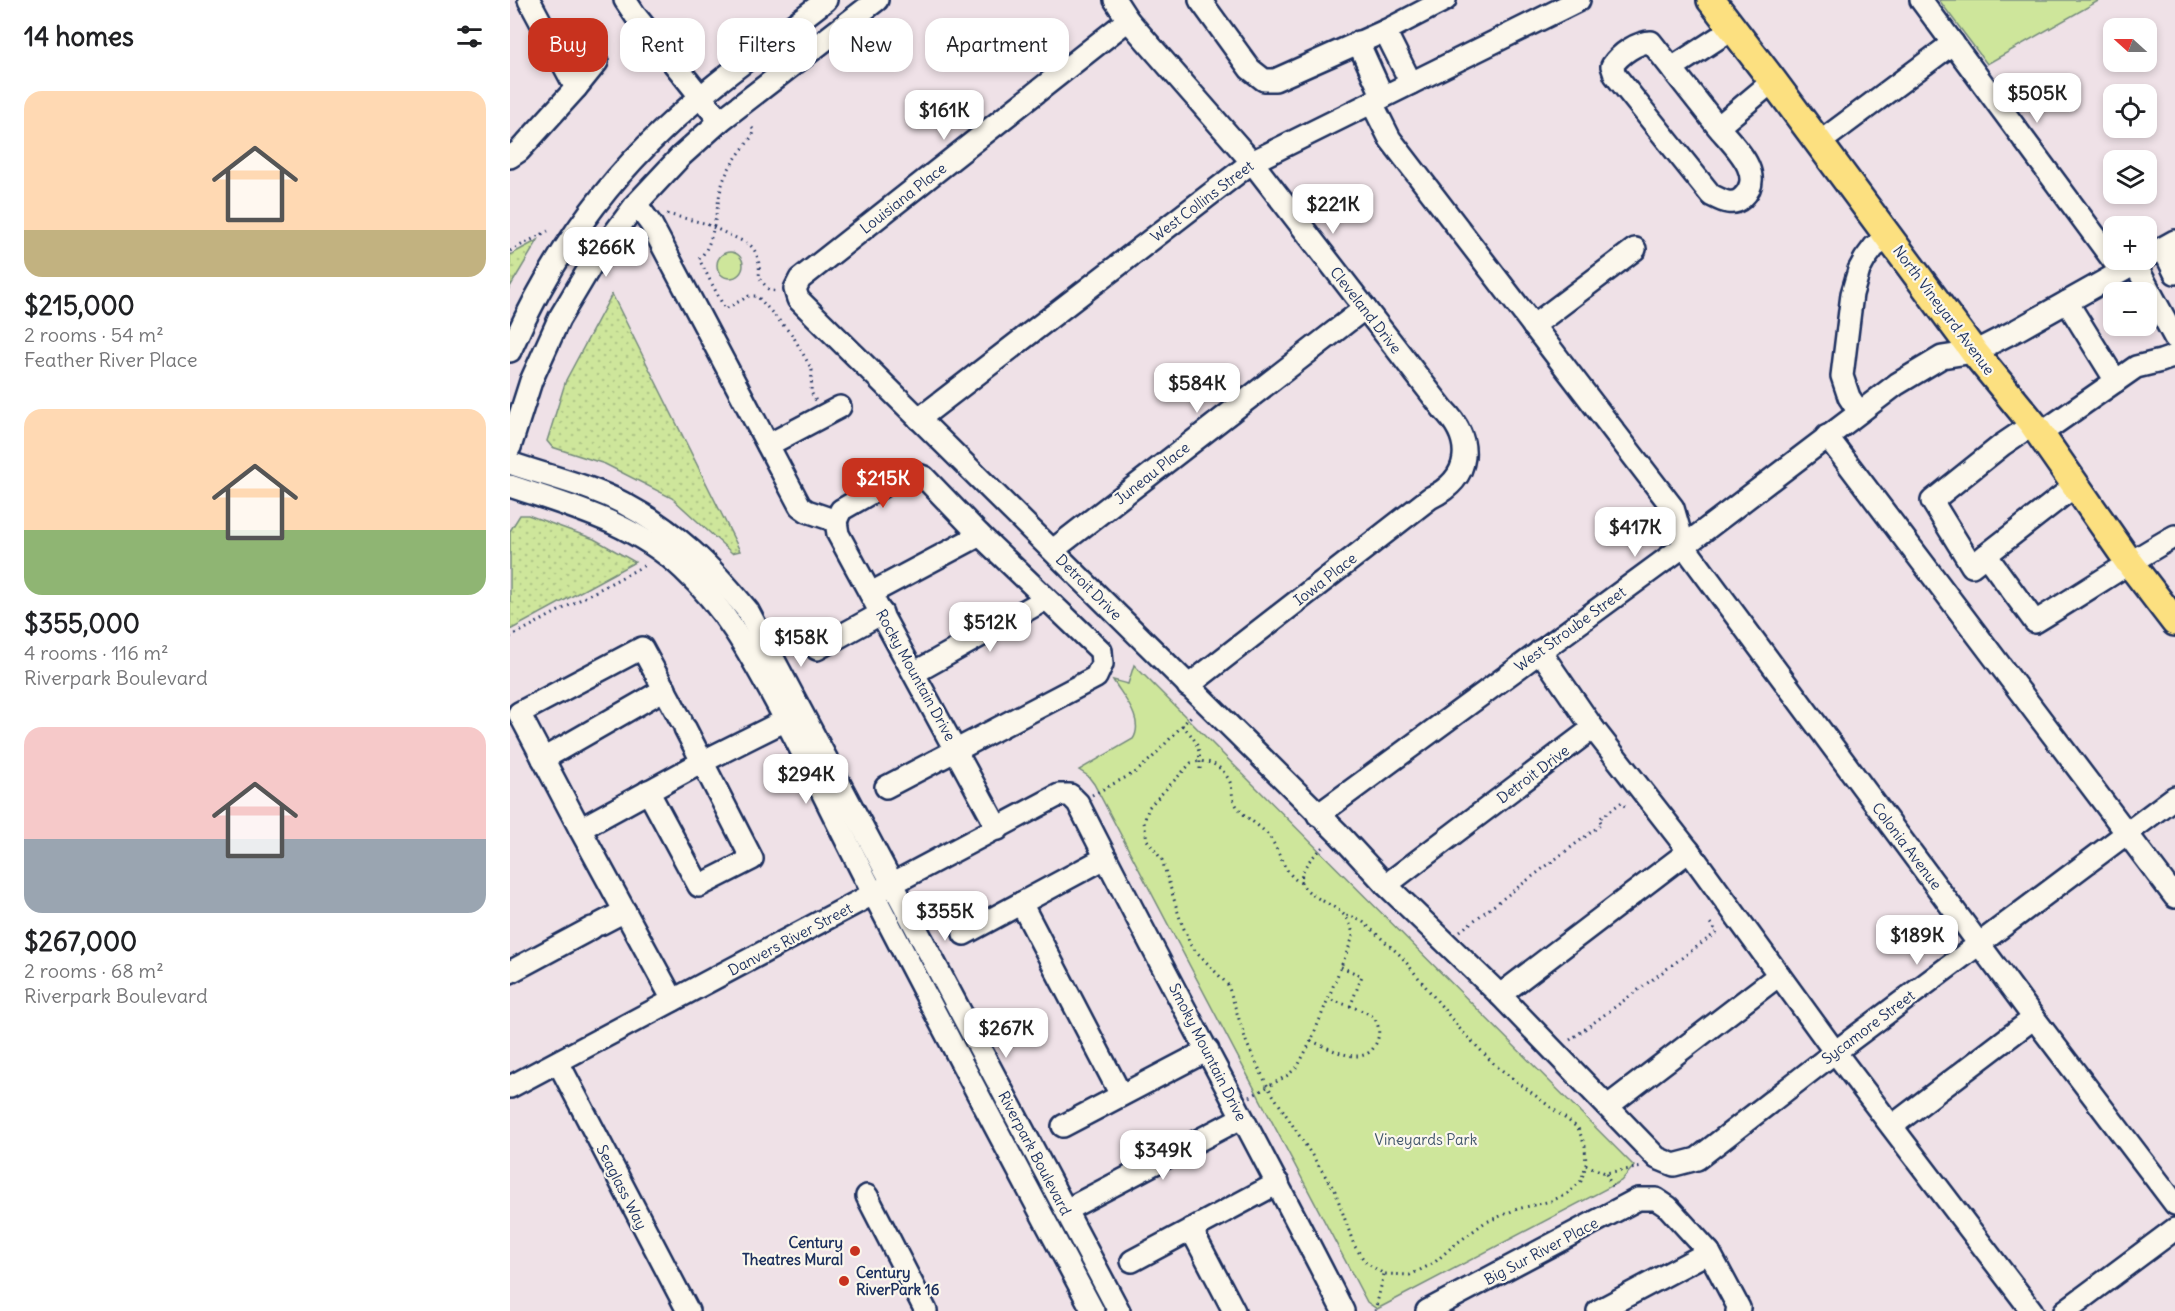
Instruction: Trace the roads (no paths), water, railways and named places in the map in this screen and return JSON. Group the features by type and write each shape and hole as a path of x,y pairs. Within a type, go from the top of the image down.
{"main road":[{"name":"North Vineyard Avenue","path":"1711,0 1974,352 2037,429 2129,562 2175,622"}],"street":[{"path":"529,0 576,88"},
{"path":"625,0 720,121"},
{"path":"510,351 537,295 558,259 580,225 632,161 701,97 826,0"},
{"path":"510,447 531,381 559,319 592,262 636,204 681,156 720,121 877,0"},
{"name":"Cleveland Drive","path":"1115,0 1128,20 1252,162 1443,409 1455,421 1462,434 1465,449 1460,471"},
{"path":"1200,0 1250,69 1264,80 1275,80 1445,0"},
{"name":"West Collins Street","path":"919,418 1252,162 1579,0"},
{"path":"1921,0 1953,44 2110,216"},
{"name":"Louisiana Place","path":"795,289 800,279 1128,20"},
{"path":"1672,68 1732,29"},
{"path":"1384,30 1411,83"},
{"path":"1358,42 1390,139 1673,508 1684,546"},
{"path":"1641,42 1651,42 1718,127 1743,156 1752,179 1750,190 1739,201 1725,202 1711,195 1615,75 1612,66 1617,59 1641,42"},
{"path":"1819,143 1953,44"},
{"path":"513,147 576,88 589,72"},
{"path":"1718,127 1773,81"},
{"path":"636,204 651,224 800,506 807,512 836,521 841,510 902,475 913,474 924,477 980,536 1101,651 1102,664 1096,677 886,787"},
{"path":"1859,412 1842,376 1852,294 1865,259 1874,247 1889,237"},
{"path":"1533,326 1635,249"},
{"path":"2157,263 2175,273"},
{"name":"West Stroube Street","path":"1318,815 1684,546 1897,384 1942,357 1974,352 2124,270"},
{"path":"2151,270 2175,338"},
{"name":"Detroit Drive","path":"795,289 798,299 1338,833 1386,885 1500,995 1666,1162"},
{"path":"2067,302 2116,381"},
{"name":"Juneau Place","path":"1053,550 1365,308"},
{"path":"2076,485 1972,566 1932,501 2002,445 2037,429 2136,367 2161,362 2175,356"},
{"path":"768,445 840,406"},
{"path":"1827,436 2175,897"},
{"name":"Riverpark Boulevard","path":"510,463 622,503 669,531 714,571 748,611 1119,1311"},
{"name":"Iowa Place","path":"1188,686 1411,513 1447,488 1460,471"},
{"name":"Riverpark Boulevard","path":"510,486 590,512 648,542 682,567 714,599 737,631 786,720 873,894 1093,1311"},
{"name":"Rocky Mountain Drive","path":"836,521 838,534 998,829"},
{"path":"871,593 980,536"},
{"path":"1986,555 2035,622 2129,562 2175,536"},
{"name":"Colonia Avenue","path":"1684,546 2175,1204"},
{"path":"914,673 1046,599"},
{"path":"817,649 882,613"},
{"path":"648,791 699,886 752,859 704,761 642,648 519,713 673,1000"},
{"path":"1540,651 1593,728 1689,851 1835,1052 2032,1311"},
{"path":"543,759 665,689"},
{"path":"580,829 704,761 786,720"},
{"name":"Detroit Drive","path":"1386,885 1593,728"},
{"name":"Danvers River Street","path":"510,1087 1059,795 1074,799"},
{"name":"Sycamore Street","path":"1666,1162 1697,1159 1835,1052 2175,797"},
{"name":"Smoky Mountain Drive","path":"1074,799 1208,1050 1238,1112 1278,1183 1343,1311"},
{"path":"1500,995 1689,851"},
{"path":"964,934 1105,858"},
{"path":"1021,903 1121,1095"},
{"path":"510,972 625,911"},
{"path":"1608,1106 1779,975"},
{"path":"1892,1126 2034,1018"},
{"path":"1063,1126 1208,1050"},
{"name":"Seaglass Way","path":"558,1062 688,1311"},
{"path":"1066,1210 1238,1112"},
{"path":"1132,1261 1278,1183"},
{"path":"867,1196 926,1311"},
{"name":"Big Sur River Place","path":"1427,1311 1638,1199 1656,1199 1668,1207 1709,1252"},
{"path":"1191,1229 1234,1311"},
{"path":"2065,1311 2175,1229"},
{"path":"1598,1311 1709,1252 1739,1308 1737,1311"}],"place":[{"name":"Century Theatres Mural","path":"855,1251"},
{"name":"Century RiverPark 16","path":"844,1281"}],"park label":[{"name":"Vineyards Park","path":"1426,1139"}]}
